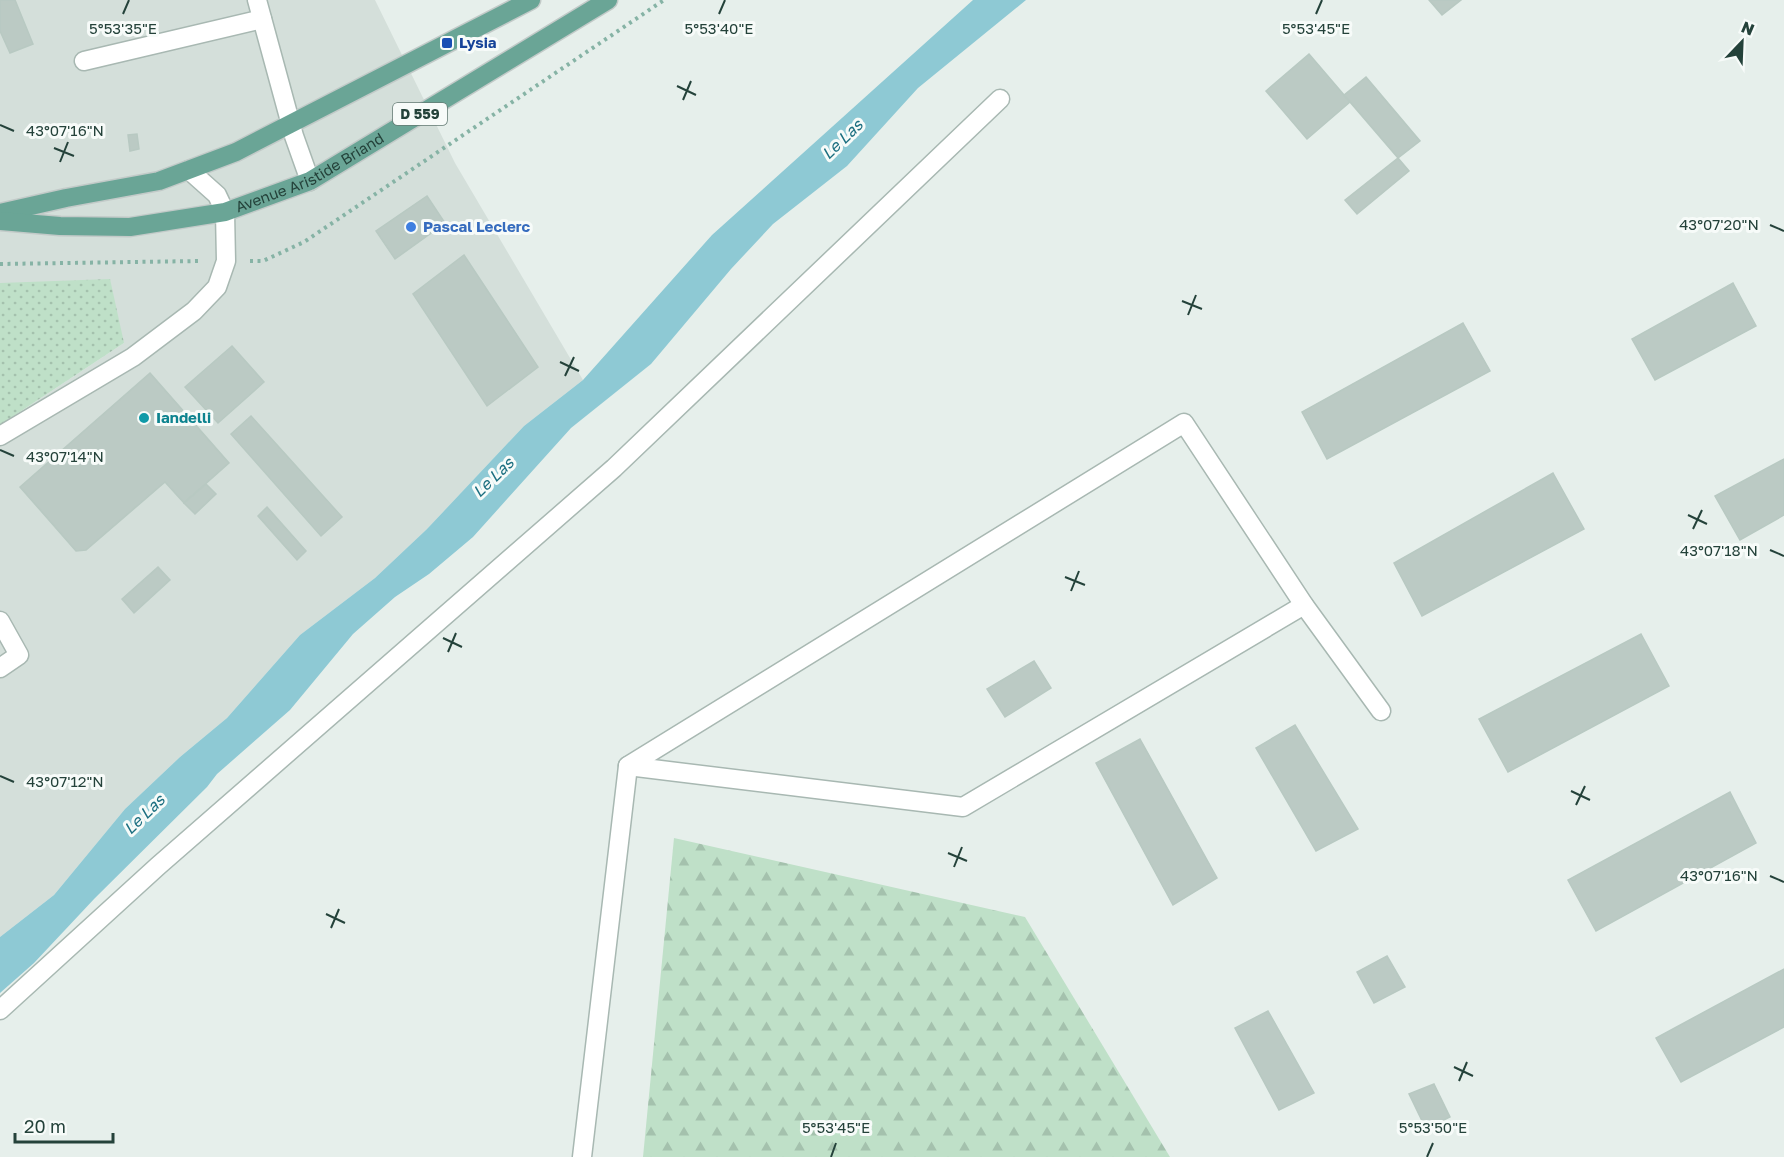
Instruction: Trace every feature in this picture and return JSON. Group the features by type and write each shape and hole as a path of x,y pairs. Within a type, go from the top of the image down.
{"main road":[{"path":"0,213 159,181 189,171 236,152 531,0"},
{"name":"Avenue Aristide Briand","path":"225,213 310,181 608,0"},
{"name":"D 559","path":"0,221 60,226 130,227 225,213"}],"street":[{"path":"257,0 291,124 310,181"},
{"path":"84,61 262,19"},
{"path":"0,1010 158,866 614,468 1000,99"},
{"path":"0,436 133,357 194,311 217,287 226,261 225,213 218,195 189,171"},
{"path":"628,766 1184,423 1304,606 1381,711"},
{"path":"628,766 963,807 1304,606"},
{"path":"0,621 19,655 0,668"},
{"path":"582,1157 628,766"}],"shaded area":[{"path":"0,0 375,0 455,163 583,380 524,426 427,529 375,578 300,635 227,718 180,757 125,809 54,895 0,937 0,425 124,343 23,284 0,283"}],"green space":[{"path":"110,279 124,343 0,425 0,283"},
{"path":"674,838 1025,917 1170,1157 643,1157"}],"water":[{"name":"Le Las","path":"973,0 1026,0 918,88 847,166 773,224 731,269 651,364 571,428 473,537 429,574 395,597 353,634 290,710 217,774 207,787 95,898 34,963 0,993 0,937 54,895 125,809 180,757 227,718 300,635 375,578 427,529 524,426 583,380 712,235"}],"building":[{"path":"0,0 15,0 33,44 10,53 0,31"},
{"path":"1429,0 1461,0 1442,15"},
{"path":"1309,54 1350,102 1307,139 1266,91"},
{"path":"1366,77 1420,141 1398,158 1344,95"},
{"path":"137,134 139,149 130,151 128,135"},
{"path":"1398,158 1409,171 1357,214 1345,200"},
{"name":"Pascal Leclerc","path":"427,196 445,223 395,259 376,231"},
{"path":"464,255 538,367 487,406 413,294"},
{"path":"1733,283 1756,326 1655,380 1632,339"},
{"path":"1463,323 1490,371 1327,459 1302,412"},
{"path":"232,346 264,382 218,423 185,387"},
{"name":"Iandelli","path":"150,373 229,463 184,503 165,482 86,550 76,551 20,487"},
{"path":"251,416 342,517 321,536 231,434"},
{"path":"1784,459 1784,515 1740,540 1715,496"},
{"path":"1553,473 1584,529 1422,616 1394,563"},
{"path":"206,484 216,494 195,514 184,503"},
{"path":"267,507 306,551 297,560 258,516"},
{"path":"158,567 170,580 134,613 122,599"},
{"path":"1641,634 1669,686 1508,772 1479,719"},
{"path":"1034,661 1051,688 1005,717 987,689"},
{"path":"1295,725 1358,829 1316,851 1256,748"},
{"path":"1140,739 1217,878 1173,905 1096,763"},
{"path":"1730,792 1756,843 1596,931 1568,880"},
{"path":"1387,956 1405,987 1374,1003 1357,972"},
{"path":"1784,969 1784,1027 1681,1082 1656,1038"},
{"path":"1268,1011 1314,1093 1279,1110 1235,1028"},
{"path":"1434,1084 1450,1117 1426,1129 1409,1094"}],"place":[{"name":"Lysia","path":"447,43"},
{"name":"Pascal Leclerc","path":"411,227"},
{"name":"Iandelli","path":"144,418"}]}
